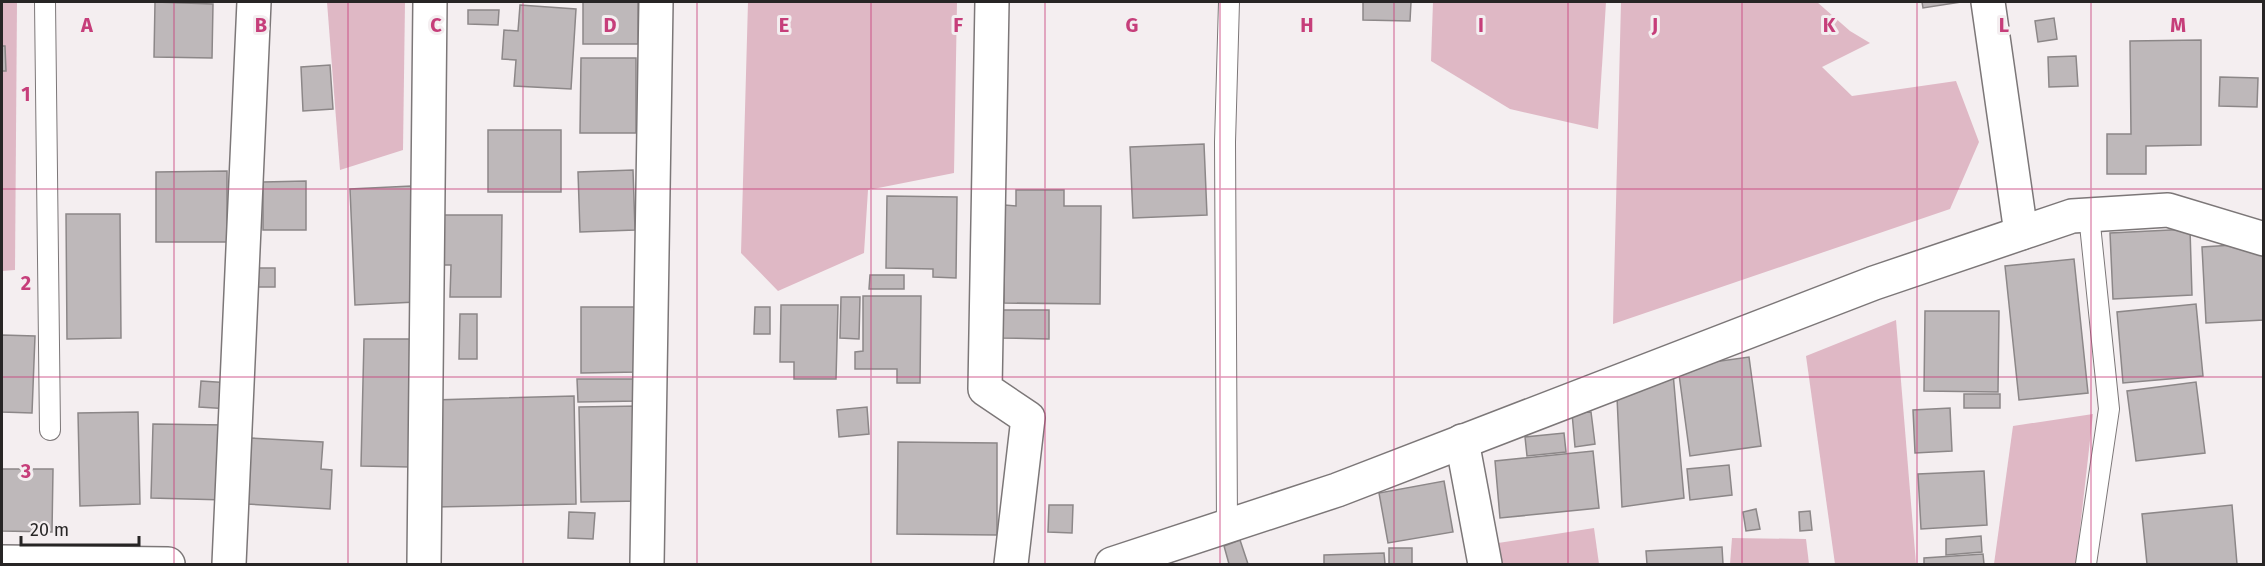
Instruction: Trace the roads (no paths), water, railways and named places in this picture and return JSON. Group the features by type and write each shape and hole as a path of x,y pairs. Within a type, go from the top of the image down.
{"street":[{"path":"229,564 254,2"},
{"path":"424,564 430,2"},
{"path":"647,564 656,2"},
{"path":"992,2 985,389 1028,418 1011,564"},
{"path":"1988,2 2021,233"},
{"path":"1112,564 1153,558 1227,526 1337,490 1874,283 2072,216 2168,210 2264,239"},
{"path":"1462,441 1485,564"},
{"path":"2,562 168,564"}],"lane":[{"path":"45,2 50,430"},
{"path":"1227,526 1225,142 1229,2"},
{"path":"2086,564 2109,409 2089,215"}]}
